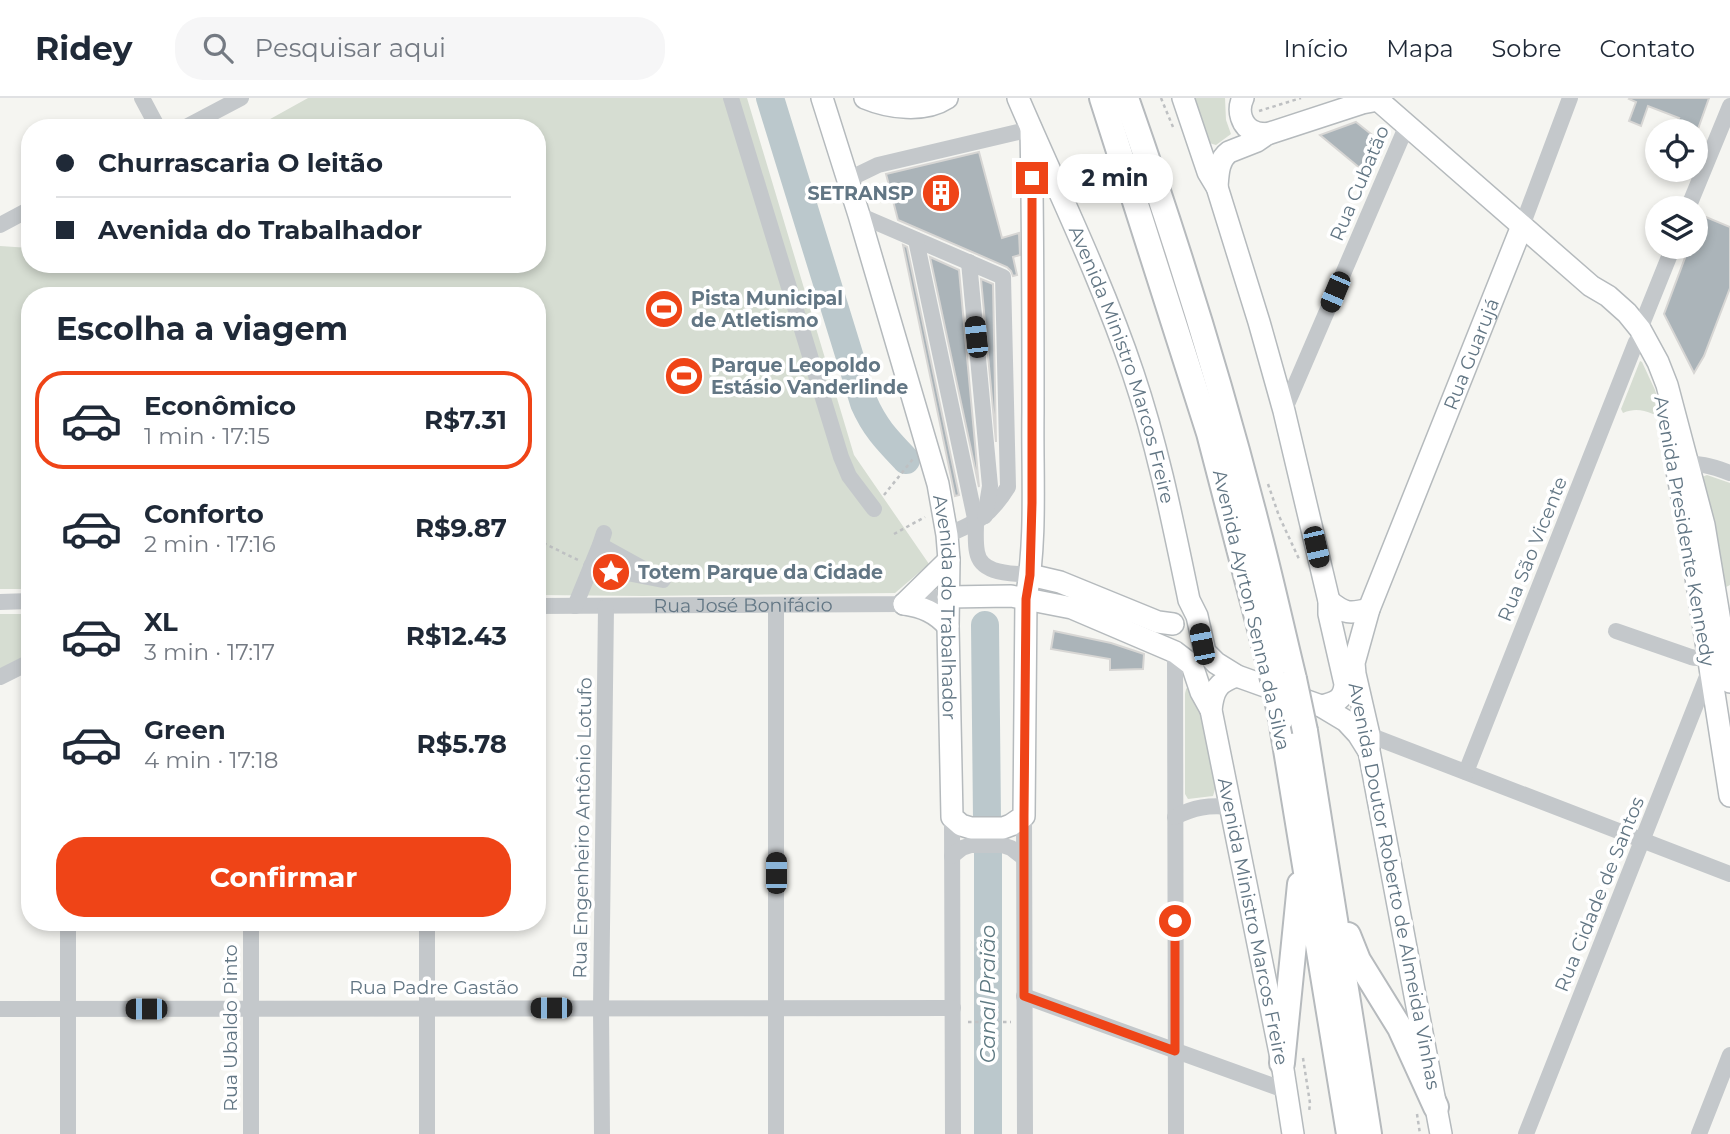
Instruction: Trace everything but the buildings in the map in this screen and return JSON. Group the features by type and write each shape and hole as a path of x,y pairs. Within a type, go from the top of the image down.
{"highway":[{"name":"Avenida Ayrton Senna da Silva","path":"1102,98 1209,433 1283,677 1305,731 1370,1134"},
{"name":"Avenida Ayrton Senna da Silva","path":"1126,98 1158,190 1208,352 1258,529 1283,677 1281,719 1349,1134"},
{"path":"1282,1063 1300,892 1298,817"},
{"path":"1332,899 1358,960 1401,1028 1436,1107"}],"main road":[{"name":"Avenida do Trabalhador","path":"822,98 859,215 943,508 949,560 952,817"},
{"path":"865,98 883,105 912,108 941,102 947,98"},
{"name":"Avenida Ministro Marcos Freire","path":"1018,98 1107,302 1133,372 1163,475 1189,600 1197,616 1205,652 1216,663 1237,676 1321,706 1346,721 1369,743"},
{"path":"1182,98 1208,172 1217,187 1259,322 1284,411 1329,601 1329,614 1345,692 1340,699 1321,706"},
{"path":"1244,98 1240,109 1246,127 1267,134"},
{"path":"1217,187 1220,164 1226,154 1258,141 1267,134 1381,99"},
{"name":"Avenida Presidente Kennedy","path":"1381,99 1407,125 1591,286 1601,301 1626,327 1638,335 1659,388 1704,526 1730,682"},
{"path":"952,817 971,837 1003,836 1011,825 1024,816 1026,599 1030,575 1032,503 1031,129"},
{"name":"Rua Guarujá","path":"1369,609 1522,226"},
{"name":"Avenida Presidente Kennedy","path":"1682,464 1690,539 1730,796"},
{"path":"904,604 949,560"},
{"path":"1030,575 1060,582 1158,622 1172,624 1182,619 1189,600"},
{"path":"948,597 998,596 1072,608 1165,648 1192,665 1201,692 1211,710"},
{"path":"1329,601 1346,612 1369,609"},
{"path":"904,604 934,613 948,626"},
{"name":"Avenida Doutor Roberto de Almeida Vinhas","path":"1369,609 1353,663 1441,1134"},
{"path":"1165,648 1172,624"},
{"path":"1211,710 1216,689 1237,676"},
{"name":"Avenida Ministro Marcos Freire","path":"1211,710 1282,1063 1293,1134"}],"street":[{"path":"142,98 153,119"},
{"path":"201,119 241,98"},
{"path":"731,98 841,457 849,476 874,509"},
{"name":"Rua Guarujá","path":"1522,226 1570,98"},
{"path":"1693,196 1730,106"},
{"name":"Rua Cubatão","path":"1284,411 1407,125"},
{"path":"848,180 878,165 1031,129"},
{"path":"0,225 21,214"},
{"path":"859,215 1003,277 1008,487 997,505 981,519 947,535"},
{"path":"916,240 981,519"},
{"name":"Rua São Vicente","path":"1466,772 1668,259"},
{"path":"969,262 990,486 976,551 982,563 992,570 1030,575"},
{"path":"1682,464 1698,463 1730,473"},
{"path":"575,607 591,566 602,539 663,580 591,566"},
{"name":"Rua José Bonifácio","path":"546,606 904,604 948,597"},
{"path":"0,601 21,601"},
{"path":"776,605 776,1134"},
{"name":"Rua Engenheiro Antônio Lotufo","path":"602,1134 606,607"},
{"path":"1722,629 1730,609"},
{"path":"1616,631 1698,659 1704,656 1709,661"},
{"path":"1165,648 1175,817 1176,1134"},
{"name":"Rua Cidade de Santos","path":"1526,1134 1643,840 1709,661"},
{"path":"0,677 21,666"},
{"path":"1369,743 1466,772 1730,874"},
{"path":"1175,817 1199,807 1230,807"},
{"path":"1024,816 1025,1134"},
{"name":"Avenida do Trabalhador","path":"952,817 953,1134"},
{"path":"1003,836 1011,848 1024,858"},
{"path":"952,856 971,837"},
{"path":"68,931 68,1134"},
{"name":"Rua Ubaldo Pinto","path":"251,931 251,1134"},
{"path":"427,931 427,1134"},
{"path":"1024,996 1287,1091"},
{"name":"Rua Padre Gastão","path":"0,1009 953,1008"},
{"path":"1699,1134 1730,1055"}],"path":[{"path":"894,534 943,508"},
{"path":"546,544 591,566"},
{"path":"973,1022 1002,1022"}],"shaded area":[{"name":"Parque Leopoldo Estásio Vanderlinde","path":"308,98 747,98 854,455 929,564 895,593 546,595 546,287 21,287 21,589 0,589 0,246 21,247 21,273 546,273 546,119 270,119"},
{"path":"1195,98 1225,98 1226,120 1231,134 1216,145 1209,143"},
{"path":"1640,361 1655,390 1661,411 1653,414 1631,410 1623,413 1621,409"},
{"path":"1707,475 1730,483 1730,585 1726,587 1721,581 1702,477"},
{"path":"0,614 21,614 21,658 0,671"},
{"path":"1189,686 1195,689 1216,786 1213,796 1188,799 1185,794 1185,694"}],"waterway":[{"name":"Canal Praião","path":"770,98 864,403 877,427 906,460"},
{"name":"Canal Praião","path":"985,625 987,819"},
{"name":"Canal Praião","path":"988,853 988,1134"}],"place":[{"name":"SETRANSP","path":"941,193"},
{"name":"Pista Municipal de Atletismo","path":"664,309"},
{"name":"Parque Leopoldo Estásio Vanderlinde","path":"684,376"},
{"name":"Totem Parque da Cidade","path":"611,572"}],"route":[{"path":"1032,178 1032,503 1030,575 1026,599 1024,996 1175,1051 1175,921"}]}
